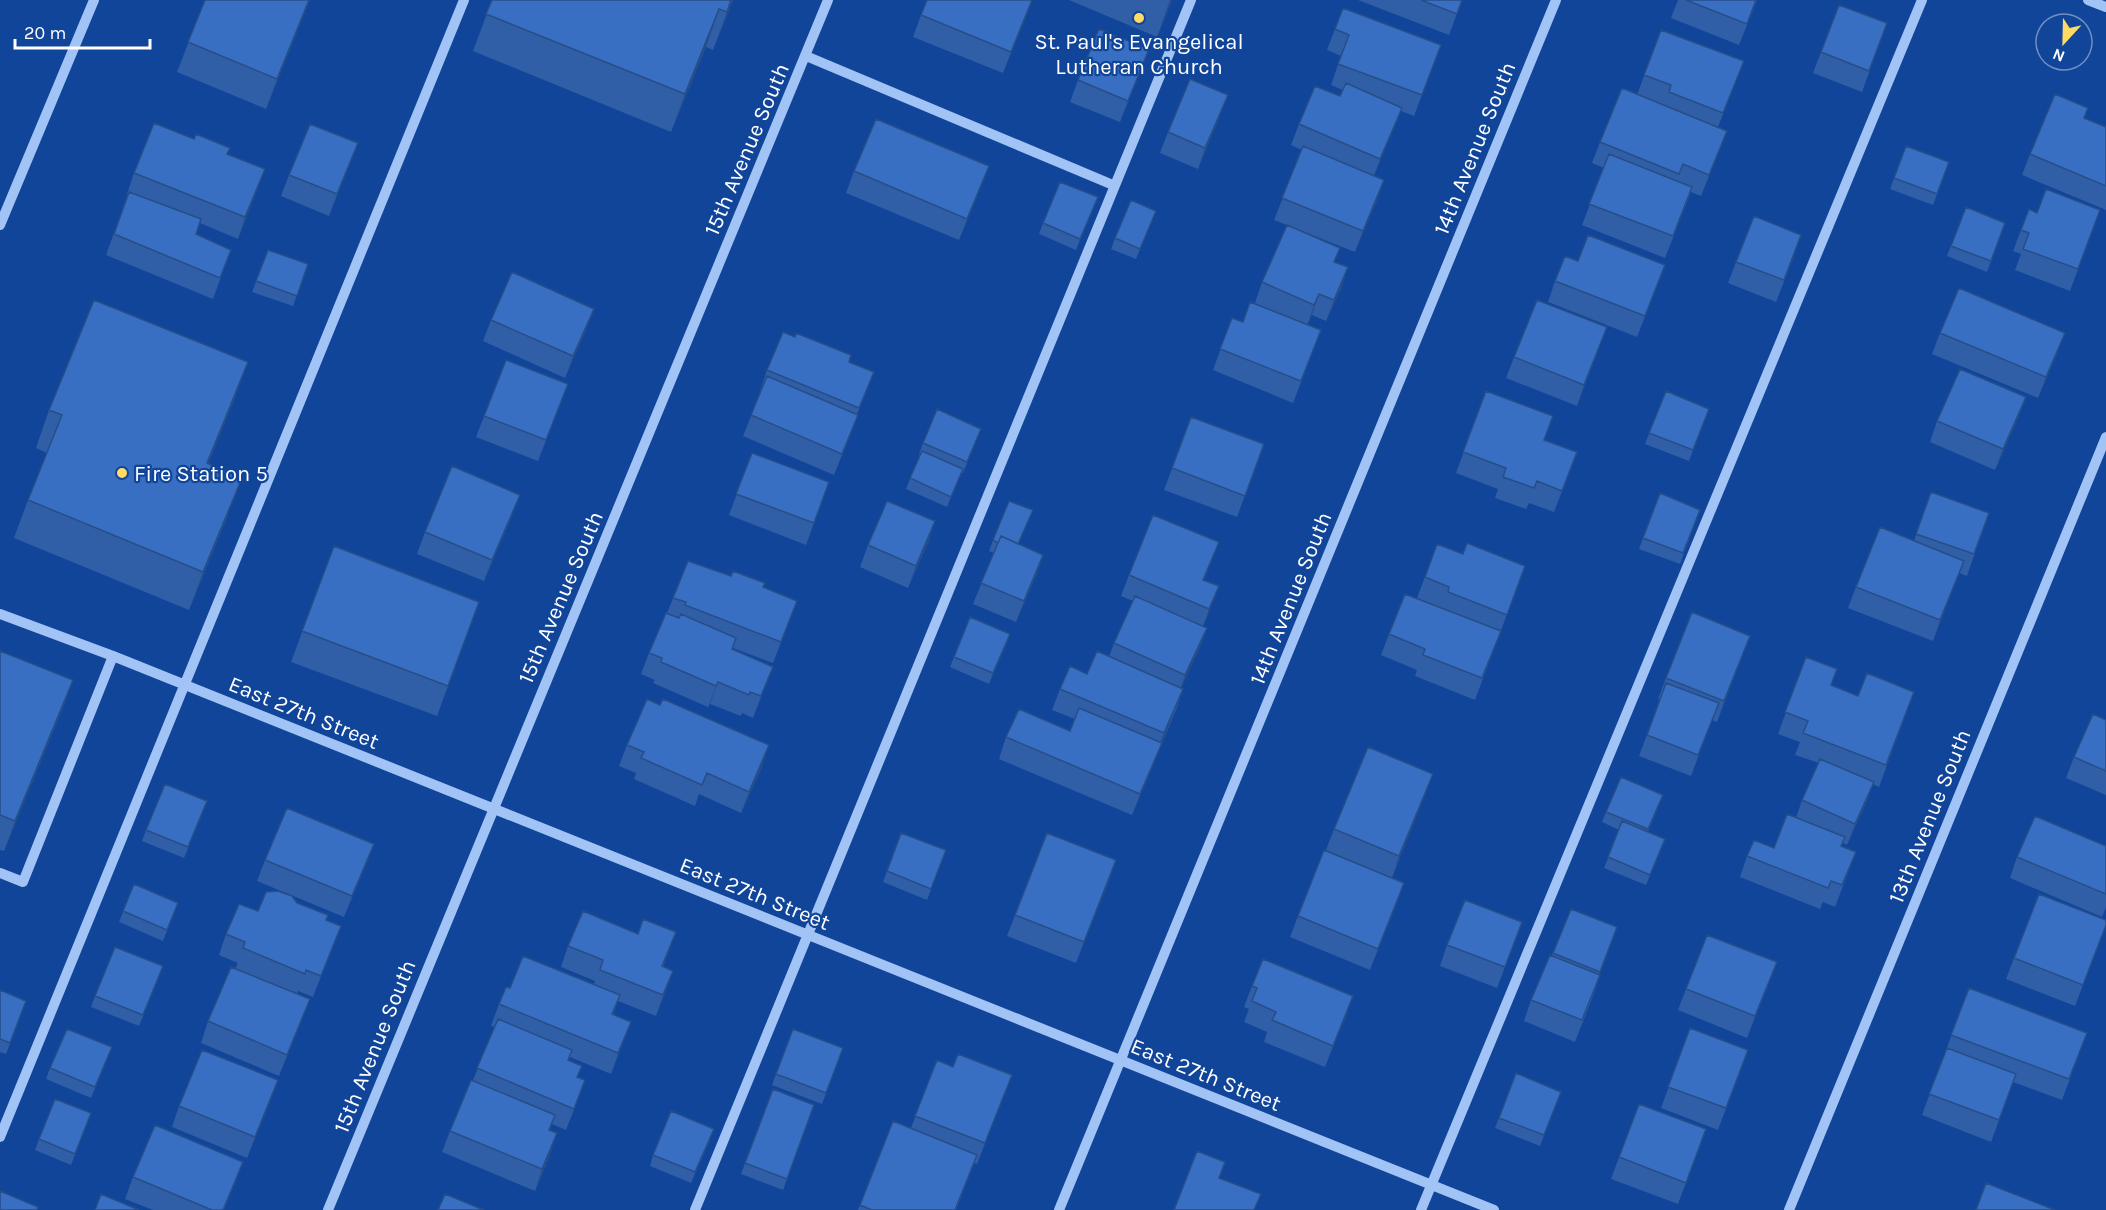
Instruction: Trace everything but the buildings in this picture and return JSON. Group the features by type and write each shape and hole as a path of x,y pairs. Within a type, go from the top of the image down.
{"street":[{"path":"0,225 94,0"},
{"path":"0,1137 464,0"},
{"name":"15th Avenue South","path":"328,1210 828,0"},
{"path":"694,1210 1113,185 1191,0"},
{"name":"14th Avenue South","path":"1059,1210 1556,0"},
{"path":"1421,1210 1922,0"},
{"path":"2088,0 2106,7"},
{"path":"806,56 1113,185"},
{"name":"13th Avenue South","path":"1789,1210 2106,437"},
{"name":"East 27th Street","path":"0,614 113,656 1494,1210"},
{"path":"0,873 23,882 113,656"}],"place":[{"name":"St. Paul's Evangelical Lutheran Church","path":"1139,18"},
{"name":"Fire Station 5","path":"122,473"}]}
